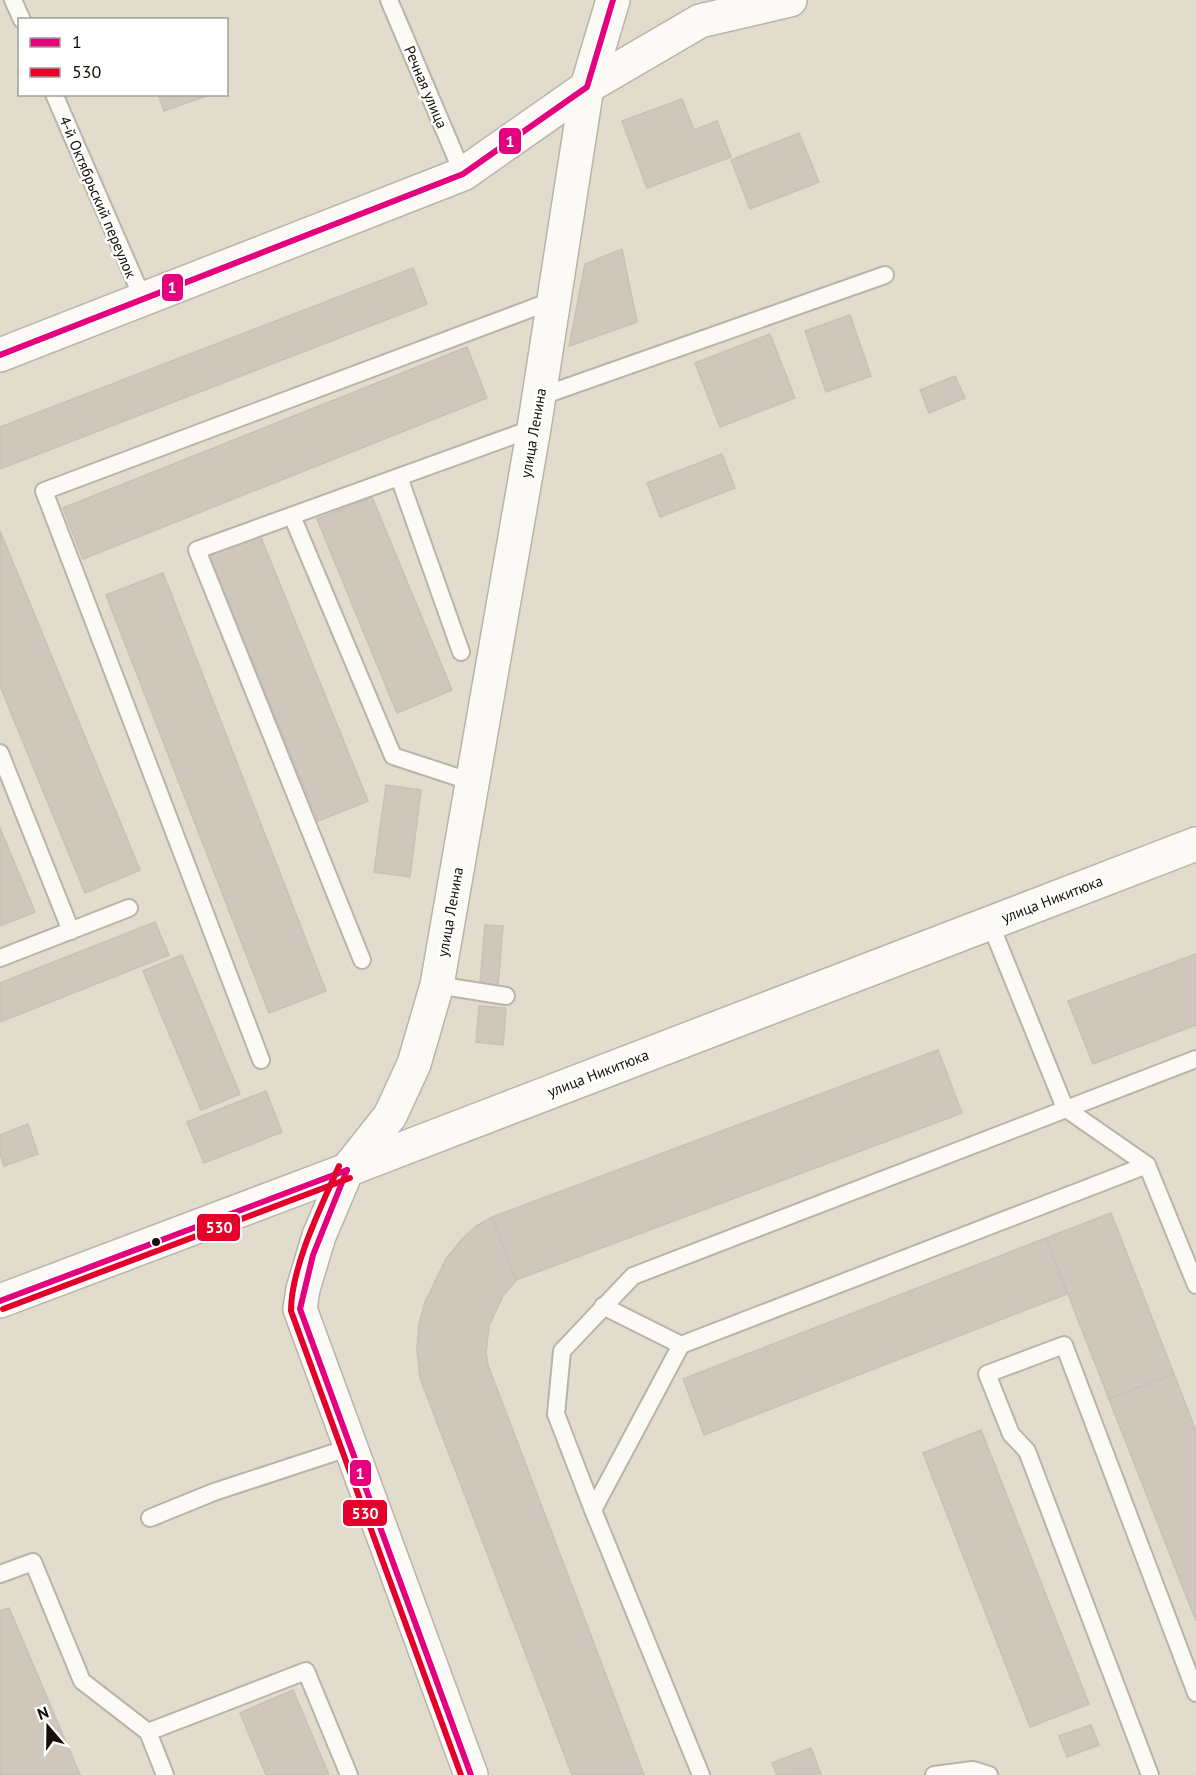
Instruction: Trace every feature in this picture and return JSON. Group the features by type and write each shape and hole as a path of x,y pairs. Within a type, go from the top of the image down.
{"street":[{"name":"улица Ленина","path":"471,1775 300,1309 303,1289 319,1236 347,1170 390,1116 414,1064 437,985 536,413 587,87 613,0"},
{"path":"0,355 463,174 587,87 699,21 790,0"},
{"name":"улица Никитюка","path":"0,1301 1196,844"}],"lane":[{"path":"13,0 21,18"},
{"name":"Речная улица","path":"389,0 463,174"},
{"name":"4-й Октябрьский переулок","path":"55,96 143,299"},
{"path":"362,960 197,550 399,477 536,413 885,275"},
{"path":"261,1060 44,491 554,300"},
{"path":"399,477 461,652"},
{"path":"292,516 393,756 472,782"},
{"path":"0,753 71,930"},
{"path":"0,958 129,908"},
{"path":"990,922 1065,1108 1147,1166 1196,1285"},
{"path":"437,985 506,996"},
{"path":"701,1775 556,1414 562,1351 633,1276 1196,1059"},
{"path":"593,1510 681,1345 1147,1166"},
{"path":"603,1306 681,1345"},
{"path":"1150,1775 1027,1451 1011,1434 987,1374 1064,1345 1196,1693"},
{"path":"150,1518 214,1492 351,1447"},
{"path":"0,1574 33,1562 82,1681 148,1732 165,1775"},
{"path":"148,1732 306,1671 349,1775"},
{"path":"934,1775 973,1770 988,1775"}],"building":[{"path":"159,96 206,96 164,111"},
{"path":"682,99 694,130 717,121 731,157 647,188 622,121"},
{"path":"799,133 819,182 750,209 731,160"},
{"path":"622,249 637,322 569,346 585,264"},
{"path":"413,268 427,304 0,469 0,427"},
{"path":"850,315 871,376 826,392 805,331"},
{"path":"770,334 795,398 720,427 695,363"},
{"path":"467,347 487,398 83,559 63,508"},
{"path":"955,376 965,398 929,413 920,390"},
{"path":"722,454 735,488 660,517 647,483"},
{"path":"372,497 452,690 397,713 317,519"},
{"path":"0,531 140,870 85,893 0,686"},
{"path":"260,535 368,801 318,821 209,556"},
{"path":"163,573 326,991 269,1013 106,595"},
{"path":"386,785 421,790 410,877 374,872"},
{"path":"0,828 35,912 0,926"},
{"path":"155,922 169,955 0,1022 0,983"},
{"path":"485,925 503,926 498,986 480,984"},
{"path":"1196,954 1196,1025 1093,1064 1068,1001"},
{"path":"182,955 240,1094 201,1110 143,971"},
{"path":"479,1006 506,1008 503,1045 476,1042"},
{"path":"938,1050 962,1113 516,1280 492,1217"},
{"path":"266,1091 282,1132 204,1163 187,1122"},
{"path":"28,1124 38,1154 4,1166 0,1154 0,1135"},
{"path":"1111,1213 1174,1374 1109,1399 1046,1238"},
{"path":"492,1217 516,1280 503,1296 489,1326 486,1353 488,1365 644,1775 572,1775 420,1378 417,1349 419,1324 425,1302 446,1259 476,1226"},
{"path":"1046,1238 1067,1294 704,1435 683,1379"},
{"path":"1174,1374 1196,1431 1196,1621 1109,1399"},
{"path":"981,1430 1089,1704 1030,1727 923,1453"},
{"path":"9,1608 80,1775 0,1775 0,1611"},
{"path":"293,1690 329,1775 266,1775 240,1713"},
{"path":"1091,1725 1099,1745 1067,1757 1059,1736"},
{"path":"811,1748 821,1774 777,1775 772,1763"}],"transit line":[{"name":"1","path":"0,355 463,174 587,87 613,0"},
{"name":"530","path":"339,1166 301,1257 292,1294 291,1311 461,1775"},
{"name":"1","path":"347,1170 313,1255 300,1309 471,1775"},
{"name":"1","path":"0,1301 347,1170"},
{"name":"530","path":"3,1309 350,1178"}]}
